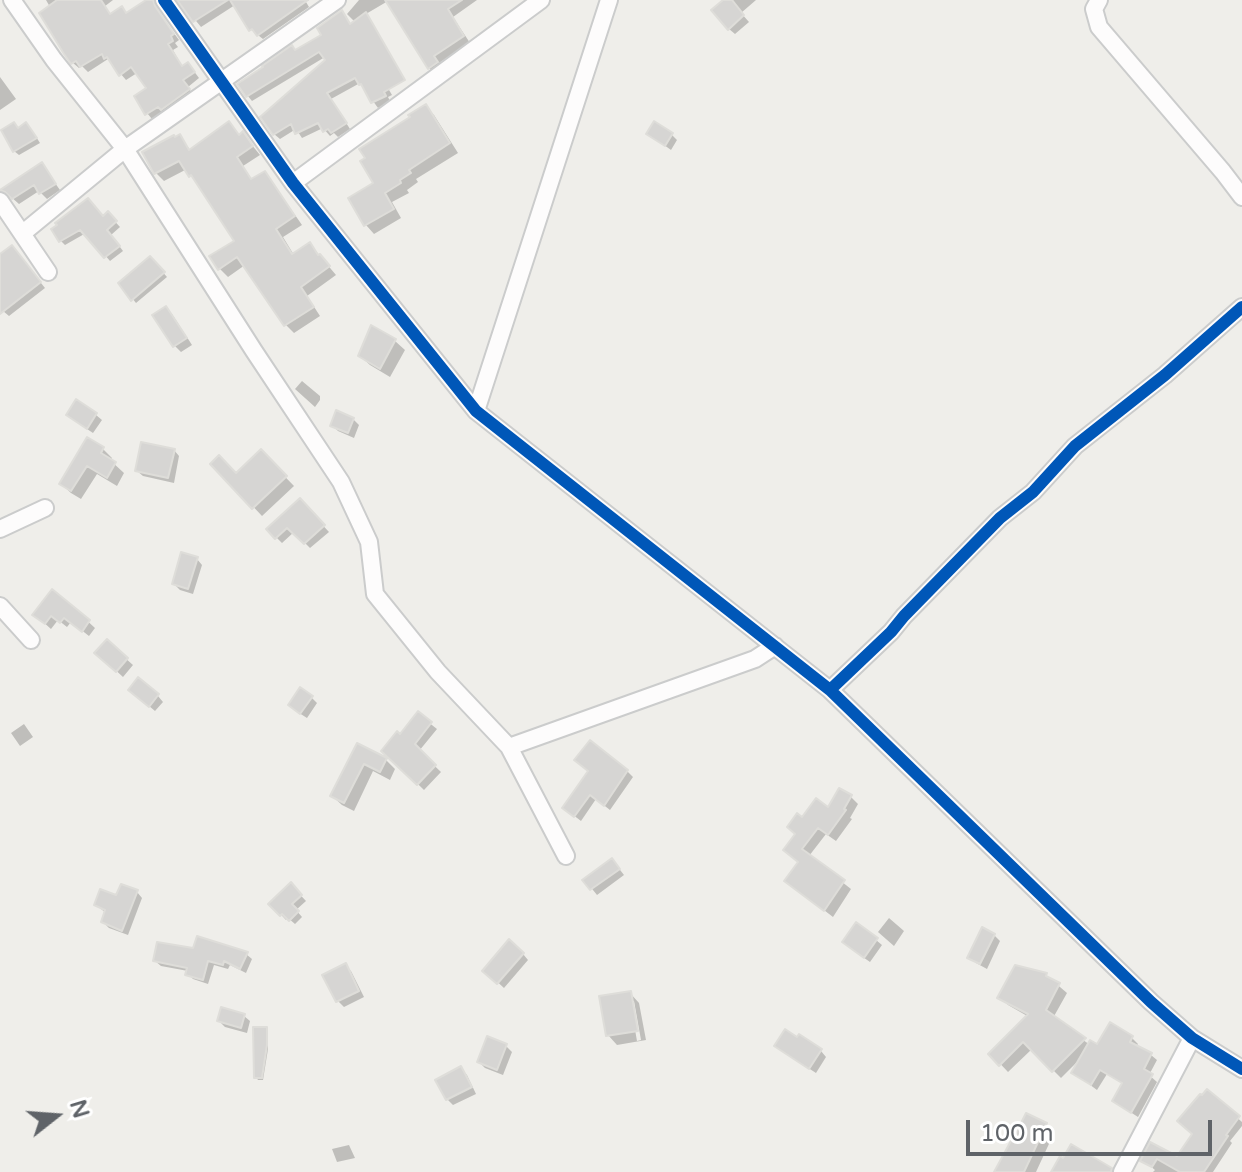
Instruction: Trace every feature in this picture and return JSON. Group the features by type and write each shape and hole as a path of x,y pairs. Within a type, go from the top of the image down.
{"street":[{"path":"12,0 54,60 125,149 341,482 369,542 375,594 438,672 509,747 566,856"},
{"path":"164,0 293,183 476,411 830,690 1151,1002 1192,1038 1242,1069"},
{"path":"23,233 125,149 337,0"},
{"path":"293,183 541,0"},
{"path":"476,411 604,4"},
{"path":"1097,4 1099,27 1242,197"},
{"path":"0,201 48,272"},
{"path":"830,690 891,632 1000,518 1033,492 1075,446 1165,375 1242,307"},
{"path":"0,529 45,508"},
{"path":"0,606 31,640"},
{"path":"509,747 755,659 775,646"},
{"path":"1122,1172 1192,1038"}],"building":[{"path":"57,0 101,0 110,14 122,6 126,13 146,0 153,0 174,34 171,36 173,41 168,44 182,66 188,62 195,72 183,80 190,89 161,110 158,107 145,115 134,96 146,88 131,67 119,76 102,54 80,67 76,61 71,64 39,13"},
{"path":"177,0 228,0 193,22"},
{"path":"230,0 308,0 257,36 252,29 249,31"},
{"path":"385,0 462,0 448,9 464,36 434,56 438,62 428,69"},
{"path":"723,0 732,0 744,15 728,30 711,10"},
{"path":"342,10 350,24 366,12 405,80 384,92 386,96 371,103 355,78 327,93 347,123 331,133 328,129 323,132 318,123 295,134 291,124 273,135 260,117 325,60 319,52 246,97 237,84 292,45 295,50 321,35 317,28"},
{"path":"426,104 450,143 409,170 411,173 400,180 401,183 385,193 394,209 364,226 348,198 373,183 360,161 365,158 359,149"},
{"path":"229,121 239,135 243,131 253,146 237,157 251,179 265,171 295,216 276,229 292,254 310,242 330,266 301,287 314,307 284,326 237,257 218,270 209,256 234,241 191,175 189,177 179,161 154,174 142,152 180,134 189,150"},
{"path":"654,121 673,133 665,146 646,134"},
{"path":"14,122 18,128 26,122 37,138 13,152 1,130"},
{"path":"42,162 56,184 39,194 34,185 12,199 0,190"},
{"path":"88,198 103,216 108,211 117,221 107,230 120,246 104,258 80,230 59,242 51,229"},
{"path":"12,245 41,282 0,314 0,254"},
{"path":"150,256 165,272 131,301 118,283"},
{"path":"166,306 187,338 173,347 152,315"},
{"path":"371,325 396,339 380,369 358,356"},
{"path":"76,399 97,413 87,429 66,415"},
{"path":"336,410 354,418 348,433 330,426"},
{"path":"87,437 104,447 101,453 116,462 107,478 87,466 71,491 59,484"},
{"path":"141,442 175,449 168,478 135,471"},
{"path":"261,449 287,476 252,509 210,464 219,455 236,473"},
{"path":"300,498 325,525 304,544 287,528 275,539 266,529"},
{"path":"181,552 198,557 188,589 172,584"},
{"path":"52,589 90,620 82,632 64,618 60,623 51,616 45,624 32,615"},
{"path":"107,639 128,658 116,672 94,653"},
{"path":"138,677 159,694 149,707 128,690"},
{"path":"300,687 313,696 300,714 288,705"},
{"path":"418,711 432,722 415,744 436,765 417,785 381,751 397,731 400,734"},
{"path":"590,740 628,770 604,806 590,795 574,817 562,808 588,771 574,760"},
{"path":"357,743 387,758 380,772 364,764 344,803 330,796"},
{"path":"839,788 852,795 846,810 828,835 818,828 802,849 845,880 824,911 784,881 798,862 783,850 795,834 787,827 797,813 802,817 816,798 828,807"},
{"path":"612,858 620,869 590,890 582,880"},
{"path":"291,882 302,895 292,904 299,911 289,921 268,904"},
{"path":"121,884 138,890 122,931 101,922 105,910 94,905 100,889 116,895"},
{"path":"856,922 878,938 864,958 842,942"},
{"path":"982,927 995,934 980,964 967,958"},
{"path":"197,936 248,952 240,969 224,961 223,965 208,961 203,980 185,975 187,968 153,961 157,942 193,948"},
{"path":"509,939 524,953 497,984 482,971"},
{"path":"346,963 359,991 336,1002 322,975"},
{"path":"1015,965 1047,973 1046,976 1060,983 1046,1010 1086,1038 1052,1072 1023,1042 999,1066 988,1054 1028,1014 997,998"},
{"path":"631,991 638,1031 606,1036 599,996"},
{"path":"221,1007 245,1014 241,1028 217,1021"},
{"path":"1110,1022 1133,1036 1130,1042 1152,1053 1144,1069 1153,1074 1131,1113 1112,1101 1122,1083 1100,1070 1091,1085 1071,1073 1090,1040 1097,1044"},
{"path":"253,1027 267,1027 262,1078 254,1078"},
{"path":"785,1029 822,1049 809,1069 774,1046"},
{"path":"487,1036 507,1044 497,1070 477,1062"},
{"path":"461,1066 472,1087 446,1100 435,1080"},
{"path":"1207,1089 1240,1116 1204,1172 1180,1172 1157,1159 1152,1167 1140,1161 1150,1142 1177,1156 1192,1134 1177,1121"},
{"path":"1026,1113 1047,1123 1024,1172 994,1172 1013,1139"},
{"path":"1071,1144 1112,1168 1111,1172 1051,1172"}],"cycle path":[{"path":"164,0 293,183 476,411 830,690 1151,1002 1192,1038 1242,1069"},
{"path":"830,690 891,632 1000,518 1033,492 1075,446 1165,375 1242,307"}]}
